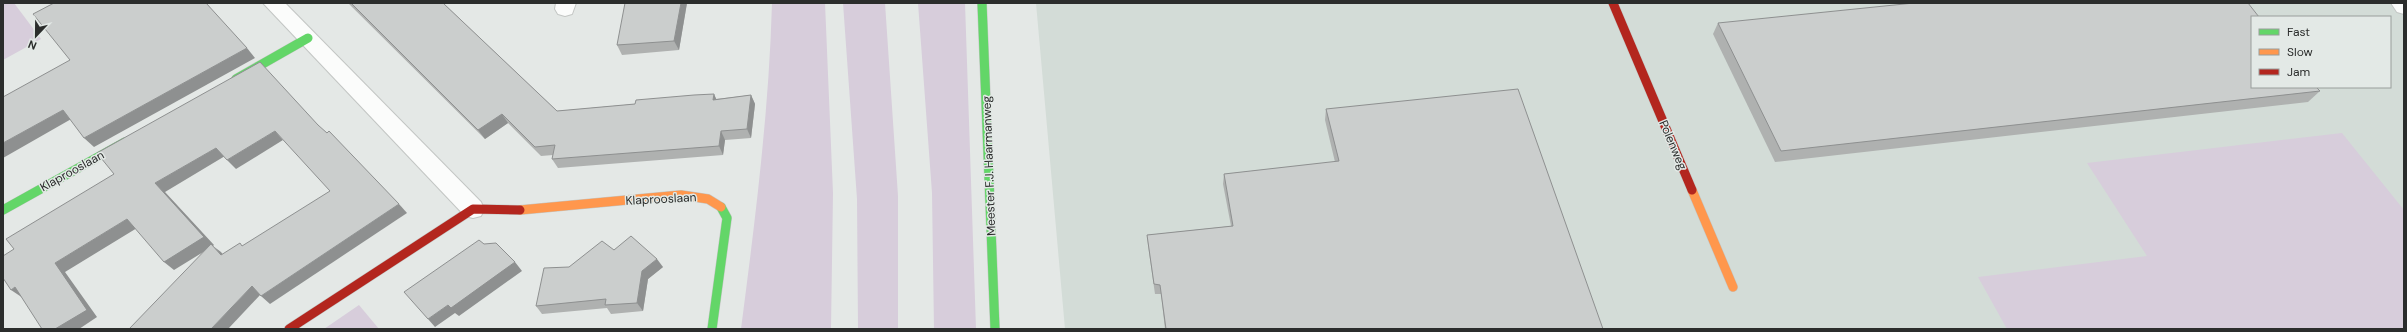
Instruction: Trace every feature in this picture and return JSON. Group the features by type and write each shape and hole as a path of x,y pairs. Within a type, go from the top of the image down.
{"street":[{"path":"273,3 473,209 289,329"},
{"name":"Meester F.J. Haarmanweg","path":"982,3 996,329"},
{"name":"Polenweg","path":"1613,3 1733,287"},
{"path":"2401,3 2404,7"},
{"path":"225,85 308,38"},
{"name":"Klaprooslaan","path":"3,210 135,136"},
{"name":"Klaprooslaan","path":"473,209 515,210 681,195 705,197 716,202 723,209 727,218 712,329"}],"shaded area":[{"path":"3,3 14,3 41,39 3,60"},
{"path":"772,3 825,3 833,193 831,329 741,329 765,126"},
{"path":"843,3 885,3 898,196 898,329 858,329 857,199"},
{"path":"918,3 965,3 976,329 934,329 932,193"},
{"path":"1036,3 2404,3 2404,329 1065,329"},
{"path":"2342,133 2404,210 2404,329 2007,329 1978,277 2147,256 2087,163"},
{"path":"359,305 379,329 324,329"}],"building":[{"path":"54,3 206,3 247,48 84,138 63,110 3,143 3,97 70,60 33,14"},
{"path":"351,3 443,3 557,111 635,104 636,100 694,95 714,94 713,100 751,95 747,129 721,131 719,146 552,159 555,145 535,147 502,114 478,130"},
{"path":"625,3 681,3 674,41 617,45"},
{"path":"1914,3 2248,3 2258,16 2251,16 2251,88 2317,88 2320,91 1781,151 1718,23"},
{"path":"260,62 318,125 327,133 329,131 399,204 261,296 252,286 211,329 129,329 211,244 221,255 240,243 242,246 330,191 275,131 227,160 216,148 155,183 204,237 164,262 127,219 55,263 87,310 55,329 42,329 15,287 11,290 3,278 3,256 14,249 6,239 114,174 97,153"},
{"path":"1518,89 1603,329 1166,329 1160,285 1154,284 1147,235 1233,226 1224,174 1339,161 1326,109"},
{"path":"631,236 657,259 642,271 637,303 605,305 606,299 536,306 544,268 569,267 602,241 614,250"},
{"path":"479,240 484,244 496,243 515,262 451,308 448,305 428,319 404,292"}],"traffic: fast":[{"path":"982,3 995,329"},
{"path":"236,79 308,38"},
{"path":"3,210 125,142"},
{"path":"712,329 727,218 721,207"}],"traffic: slow":[{"path":"1692,190 1733,287"},
{"path":"520,210 681,195 708,199 721,207"}],"traffic: jam":[{"path":"1613,3 1692,190"},
{"path":"289,329 473,209 520,210"}]}
